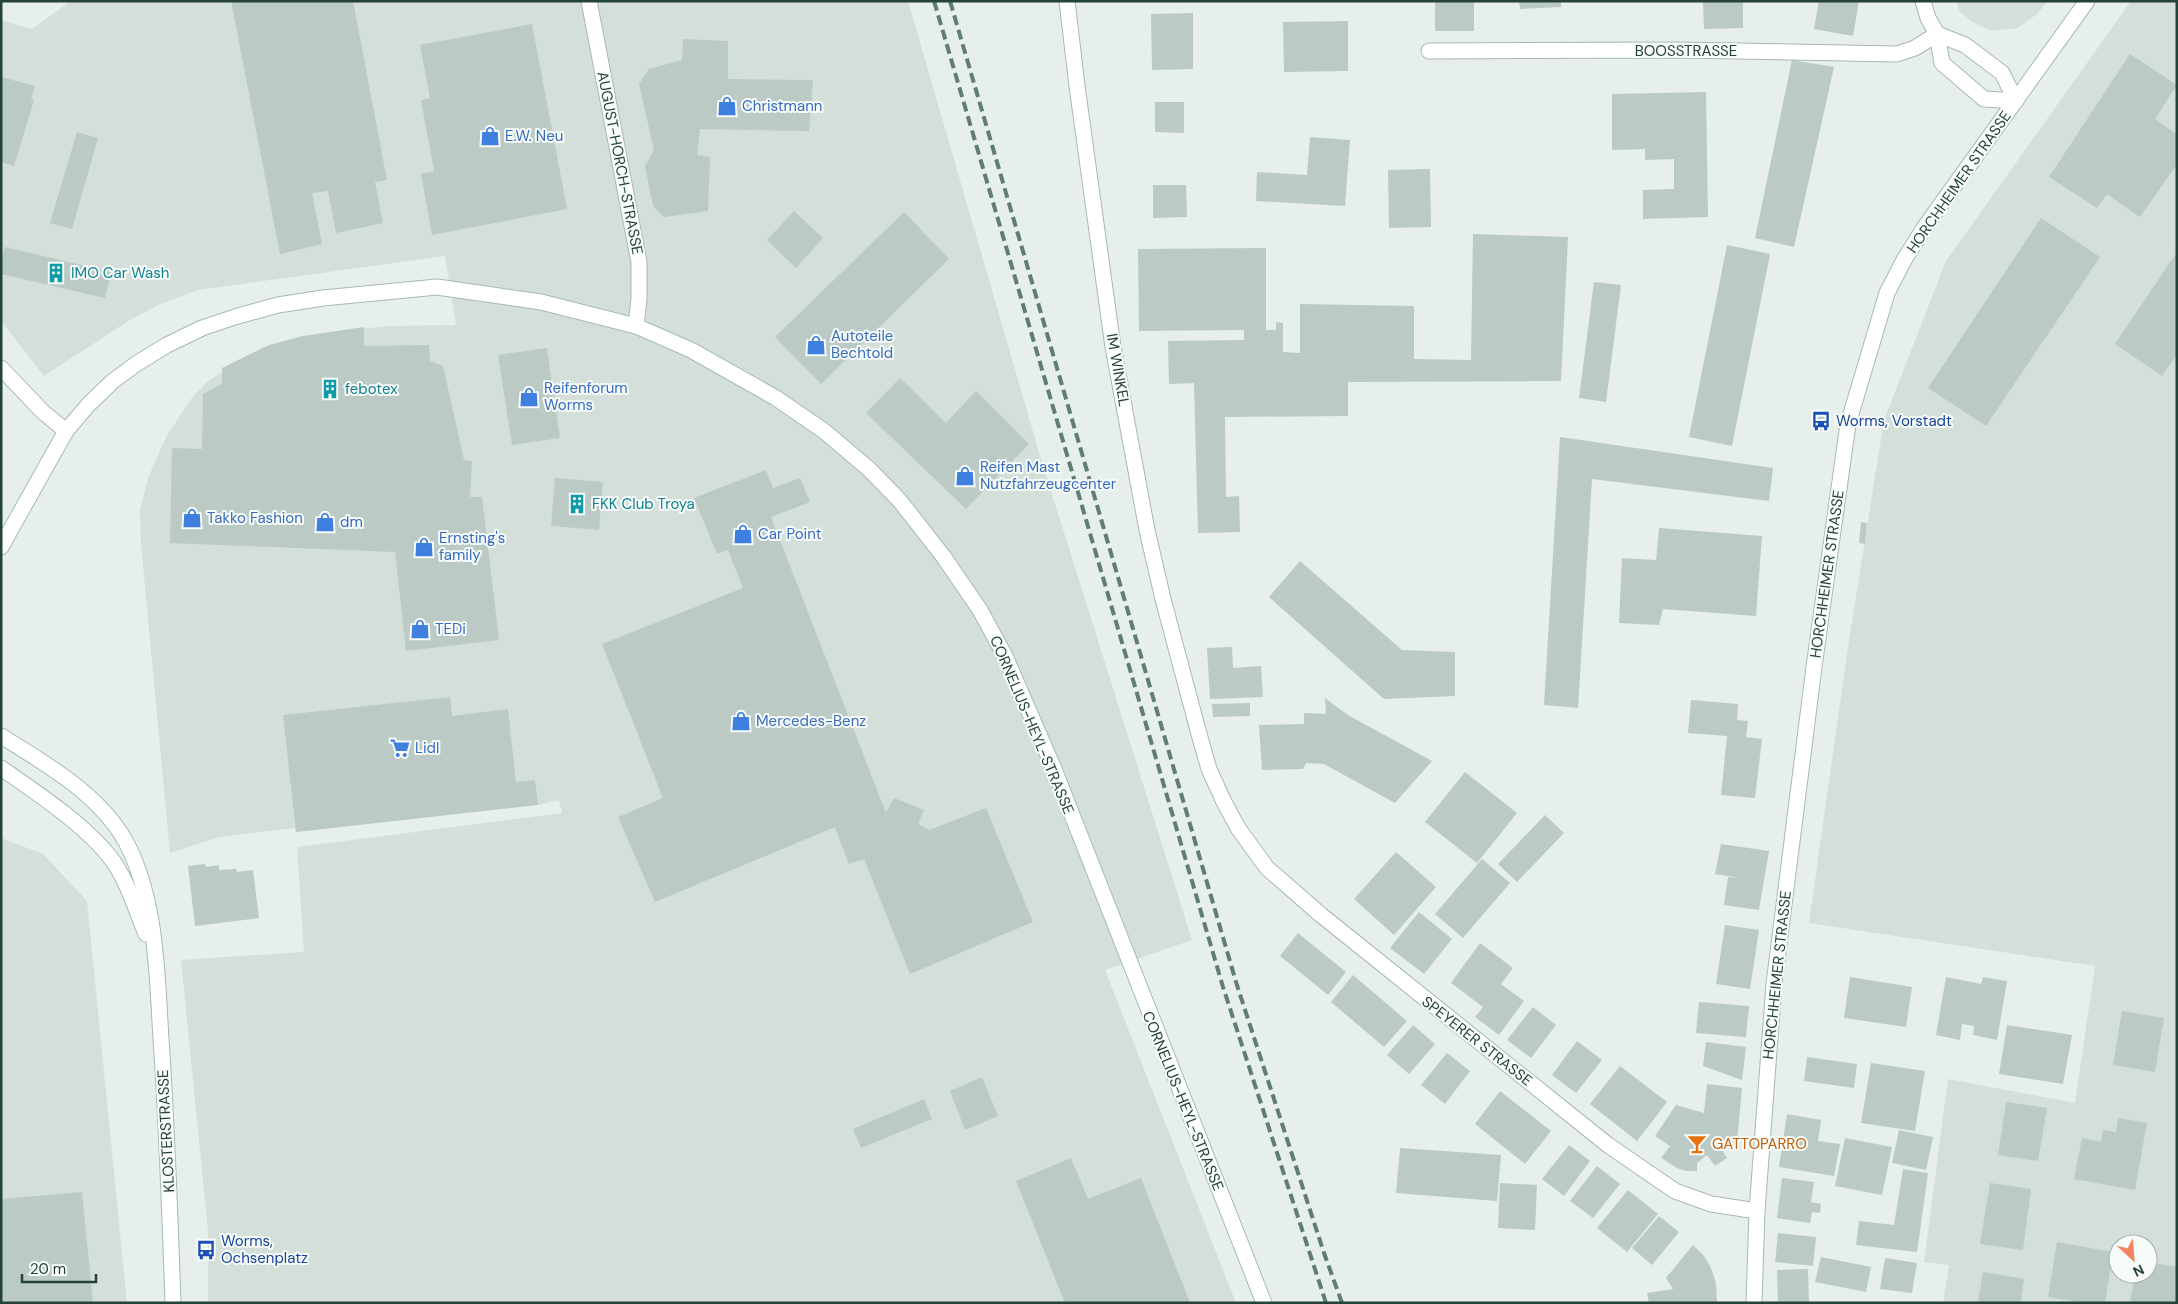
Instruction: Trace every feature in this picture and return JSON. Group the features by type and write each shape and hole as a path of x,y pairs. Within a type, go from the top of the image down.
{"street":[{"name":"AUGUST-HORCH-STRASSE","path":"589,1 639,262 640,299 636,326"},
{"name":"IM WINKEL","path":"1067,1 1113,347 1130,442 1163,599 1199,734"},
{"path":"1923,1 1928,18 1937,34 1942,63 1984,99 2016,101"},
{"name":"HORCHHEIMER STRASSE","path":"1756,1211 1774,984 1814,667 1848,424 1887,293 1904,260 1924,228 2087,1"},
{"path":"1937,34 1965,46 2002,73 2016,101"},
{"name":"BOOSSTRASSE","path":"1430,51 1676,50 1898,54 1914,48 1937,34"},
{"name":"CORNELIUS-HEYL-STRASSE","path":"1,548 5,536 66,431 89,404 113,381 167,345 229,319 278,306 323,298 437,288 541,302 636,326 691,350 733,372 776,398 824,431 869,470 900,502 943,556 980,610 1005,656 1050,760 1264,1303"},
{"path":"1,368 43,412 66,431"},
{"name":"SPEYERER STRASSE","path":"1199,734 1209,768 1238,828 1267,868 1314,910 1608,1145 1643,1170 1675,1191 1692,1198 1711,1204 1756,1211"},
{"name":"KLOSTERSTRASSE","path":"1,736 67,780 96,804 115,826 130,849 138,870 152,926 156,959 168,1148 172,1303"},
{"name":"KLOSTERSTRASSE","path":"1,768 74,823 97,843 113,862 126,885 156,959"},
{"path":"1754,1303 1756,1211"}],"shaded area":[{"path":"71,1 908,1 1041,459 1192,940 1105,970 1236,1303 208,1303 208,1231 181,960 304,952 297,847 562,813 559,800 538,805 296,832 295,828 219,837 170,853 141,544 140,511 148,478 166,437 191,399 206,383 242,358 262,349 352,330 387,326 456,325 445,256 198,290 160,304 130,320 44,376 1,321 1,20 32,29"},
{"path":"1957,1 2048,1 2037,14 2018,28 1992,31 1974,23 1959,11"},
{"path":"2131,1 2177,1 2177,1303 1943,1303 1949,1265 1924,1262 1948,1079 2075,1103 2095,966 1809,923 1848,647 1884,420 1946,261"},
{"path":"1,838 43,854 87,901 127,1303 1,1303"}],"building":[{"path":"231,1 353,1 387,180 375,182 383,223 336,233 328,191 312,193 322,244 280,254"},
{"path":"1435,1 1474,1 1474,31 1435,31"},
{"path":"1519,1 1561,1 1561,7 1520,9"},
{"path":"1703,1 1743,1 1743,28 1704,29"},
{"path":"1819,1 1859,1 1853,36 1814,29"},
{"path":"1193,13 1193,69 1152,70 1151,14"},
{"path":"1348,21 1348,71 1284,72 1283,22"},
{"name":"E.W. Neu","path":"532,24 567,209 432,235 421,174 434,171 421,100 430,98 420,45"},
{"name":"Christmann","path":"683,39 728,41 728,79 813,80 809,131 700,129 697,155 710,157 708,211 664,217 653,206 645,166 654,150 639,84 649,69 682,60"},
{"path":"2130,54 2177,85 2155,119 2177,135 2177,164 2140,217 2107,194 2097,208 2049,177"},
{"path":"1792,60 1834,67 1794,247 1755,238"},
{"path":"1,77 35,86 31,99 34,100 14,166 1,162"},
{"path":"1706,92 1708,217 1643,219 1643,190 1674,189 1674,159 1645,160 1645,149 1612,150 1612,94"},
{"path":"1155,102 1184,102 1184,133 1155,132"},
{"name":"IMO Car Wash","path":"77,132 98,138 72,229 50,223"},
{"path":"1310,137 1350,140 1345,206 1256,201 1257,172 1307,175"},
{"path":"1430,169 1431,227 1389,228 1388,170"},
{"path":"1153,185 1186,185 1187,217 1153,218"},
{"path":"794,211 823,238 796,268 767,240"},
{"path":"904,212 949,259 821,384 775,337"},
{"path":"2041,218 2100,257 1986,426 1928,388"},
{"path":"1473,234 1568,237 1561,381 1348,382 1348,416 1225,417 1226,497 1239,496 1240,532 1198,533 1194,383 1169,384 1168,341 1244,340 1244,330 1139,331 1138,249 1266,248 1266,330 1276,330 1276,322 1283,323 1283,352 1300,353 1300,304 1414,306 1414,359 1471,360"},
{"path":"1727,245 1770,254 1732,446 1689,437"},
{"name":"IMO Car Wash","path":"5,247 111,272 105,298 1,274 1,261"},
{"path":"2177,252 2177,354 2162,376 2115,344"},
{"path":"1594,282 1621,285 1606,402 1579,398"},
{"path":"364,327 364,346 429,345 430,361 443,366 464,460 472,461 470,497 482,497 499,640 406,651 395,552 170,543 172,448 202,449 203,394 222,384 222,368 269,345 303,336"},
{"name":"Reifenforum Worms","path":"547,348 560,438 512,445 498,355"},
{"name":"Reifen Mast Nutzfahrzeugcenter","path":"900,378 946,423 976,391 1029,444 966,509 866,413"},
{"name":"Worms, Vorstadt","path":"1818,412 1825,413 1824,430 1817,430"},
{"path":"1560,437 1773,468 1769,501 1592,479 1578,708 1544,705"},
{"name":"Mercedes-Benz","path":"766,470 773,488 800,478 810,502 771,517 886,813 894,798 924,810 918,824 929,830 986,808 1033,922 910,974 864,859 849,864 835,827 655,902 618,817 663,798 602,644 743,588 728,550 717,554 694,498"},
{"name":"FKK Club Troya","path":"555,478 603,482 599,530 551,526"},
{"path":"1861,522 1867,523 1865,544 1859,543"},
{"path":"1659,528 1762,536 1756,616 1663,609 1659,625 1619,623 1622,558 1656,560"},
{"path":"1300,561 1402,650 1455,652 1455,696 1384,699 1269,597"},
{"path":"1232,647 1233,668 1261,666 1263,697 1210,699 1207,648"},
{"name":"Lidl","path":"450,697 452,716 508,709 516,782 535,780 538,805 296,832 283,715"},
{"path":"1325,698 1348,715 1432,761 1395,803 1324,764 1306,763 1303,769 1262,770 1259,725 1304,724 1304,713 1326,714"},
{"path":"1691,700 1738,704 1737,720 1748,721 1746,737 1762,739 1755,798 1721,795 1727,736 1688,733"},
{"path":"1250,703 1250,716 1213,717 1212,704"},
{"path":"1465,772 1517,813 1477,863 1425,822"},
{"path":"1545,815 1564,833 1517,882 1498,864"},
{"path":"1721,844 1769,851 1759,910 1724,905 1728,877 1741,878 1715,874"},
{"path":"1396,852 1436,887 1394,935 1354,899"},
{"path":"1482,859 1510,883 1463,938 1435,914"},
{"path":"205,864 206,867 219,865 219,870 236,869 237,872 253,870 259,918 195,926 188,866"},
{"path":"1419,912 1452,939 1424,974 1390,948"},
{"path":"1725,925 1759,930 1750,989 1716,984"},
{"path":"1298,933 1346,972 1328,995 1280,956"},
{"path":"1480,943 1513,968 1501,984 1524,1001 1499,1035 1475,1017 1483,1007 1451,983"},
{"path":"1353,975 1407,1021 1384,1047 1331,1002"},
{"path":"1850,977 1912,987 1906,1027 1844,1018"},
{"path":"1946,977 1981,984 1983,977 2007,981 1997,1040 1973,1035 1974,1026 1962,1024 1960,1040 1936,1035"},
{"path":"1699,1002 1749,1006 1746,1037 1696,1033"},
{"path":"1533,1007 1556,1025 1531,1058 1507,1040"},
{"path":"2122,1011 2164,1018 2155,1072 2113,1065"},
{"path":"1413,1025 1435,1044 1409,1074 1387,1055"},
{"path":"2007,1025 2072,1035 2063,1084 1999,1074"},
{"path":"1577,1041 1602,1060 1576,1093 1552,1075"},
{"path":"1706,1042 1746,1047 1742,1080 1703,1066"},
{"path":"1447,1053 1470,1071 1445,1104 1421,1085"},
{"path":"1807,1057 1857,1064 1854,1088 1804,1081"},
{"path":"1871,1063 1925,1071 1915,1131 1861,1123"},
{"path":"1620,1066 1667,1102 1637,1141 1590,1104"},
{"path":"982,1077 998,1116 965,1130 950,1091"},
{"path":"1707,1084 1742,1088 1737,1142 1727,1142 1720,1147 1727,1158 1715,1166 1707,1155 1697,1163 1697,1171 1686,1171 1661,1158 1670,1146 1655,1136 1676,1105 1704,1113"},
{"path":"1500,1091 1551,1131 1525,1164 1475,1124"},
{"path":"924,1099 932,1119 861,1148 853,1129"},
{"path":"2006,1102 2047,1108 2038,1161 1998,1155"},
{"path":"1787,1114 1821,1120 1818,1141 1840,1144 1834,1176 1779,1167"},
{"path":"2118,1118 2147,1123 2135,1190 2074,1179 2082,1138 2101,1142 2103,1130 2116,1132"},
{"path":"1899,1130 1933,1137 1926,1170 1892,1163"},
{"path":"1845,1138 1892,1147 1882,1195 1835,1186"},
{"path":"1569,1145 1590,1161 1564,1196 1542,1179"},
{"path":"1400,1148 1501,1155 1497,1201 1396,1193"},
{"path":"1071,1158 1088,1199 1141,1178 1190,1303 1065,1303 1016,1181"},
{"path":"1597,1166 1620,1184 1593,1218 1570,1201"},
{"path":"1903,1169 1928,1173 1917,1252 1856,1245 1859,1221 1894,1225"},
{"path":"1782,1178 1814,1182 1811,1202 1821,1204 1820,1213 1812,1212 1810,1223 1777,1218"},
{"path":"1500,1183 1537,1185 1535,1230 1498,1228"},
{"path":"1990,1183 2031,1189 2023,1250 1980,1244"},
{"path":"1628,1190 1658,1214 1627,1252 1597,1228"},
{"path":"82,1192 93,1303 1,1303 1,1199"},
{"path":"1659,1216 1679,1232 1652,1265 1632,1248"},
{"path":"1778,1233 1816,1237 1813,1266 1775,1262"},
{"path":"2057,1242 2108,1251 2108,1284 2105,1303 2085,1303 2048,1297"},
{"path":"1693,1245 1704,1256 1711,1268 1716,1283 1717,1303 1649,1303 1647,1293 1673,1289 1666,1278"},
{"path":"1821,1257 1871,1267 1866,1292 1815,1282"},
{"path":"1885,1258 1917,1263 1912,1293 1880,1289"},
{"path":"2158,1264 2177,1267 2177,1303 2130,1303 2133,1284 2158,1284"},
{"path":"1808,1269 1809,1303 1778,1303 1777,1270"},
{"path":"1983,1272 2024,1279 2021,1303 1978,1303"}],"railway":[{"path":"934,1 1223,987 1326,1303"},
{"path":"950,1 1236,982 1342,1303"}],"place":[{"name":"Christmann","path":"727,106"},
{"name":"E.W. Neu","path":"490,136"},
{"name":"IMO Car Wash","path":"56,273"},
{"name":"Autoteile Bechtold","path":"816,345"},
{"name":"febotex","path":"330,389"},
{"name":"Reifenforum Worms","path":"529,397"},
{"name":"Worms, Vorstadt","path":"1821,421"},
{"name":"Reifen Mast Nutzfahrzeugcenter","path":"965,476"},
{"name":"FKK Club Troya","path":"577,504"},
{"name":"Takko Fashion","path":"192,518"},
{"name":"dm","path":"325,522"},
{"name":"Car Point","path":"743,534"},
{"name":"Ernsting's family","path":"424,547"},
{"name":"TEDi","path":"420,629"},
{"name":"Mercedes-Benz","path":"741,721"},
{"name":"Lidl","path":"400,748"},
{"name":"GATTOPARRO","path":"1697,1144"},
{"name":"Worms, Ochsenplatz","path":"206,1250"}]}
